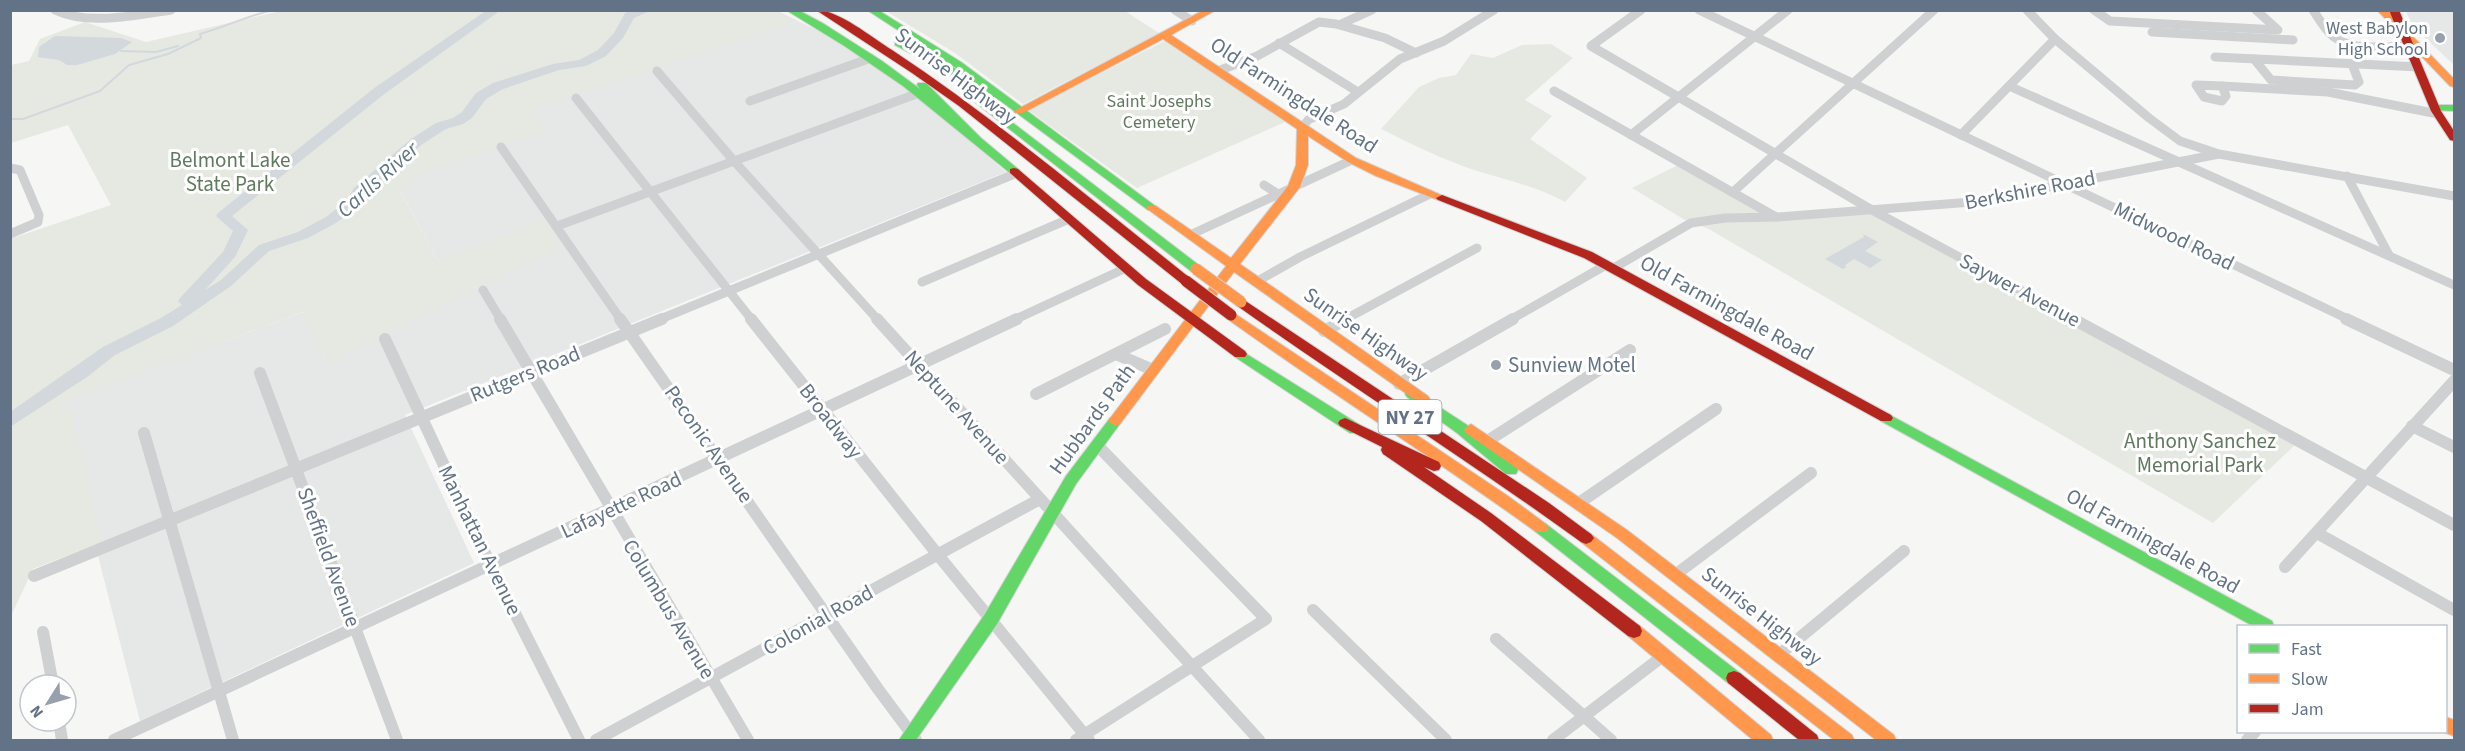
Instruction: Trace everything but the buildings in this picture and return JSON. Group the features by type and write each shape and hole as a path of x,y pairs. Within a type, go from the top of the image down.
{"main road":[{"path":"790,10 829,31 871,58 976,138"},
{"name":"Sunrise Highway","path":"820,10 881,45 934,82 1186,281 1317,377 1447,461 1550,534 1811,741"},
{"name":"Sunrise Highway","path":"843,10 899,42 957,83 1241,302 1326,362 1488,468 1579,533 1846,741"},
{"name":"Sunrise Highway","path":"872,10 946,56 1190,235 1413,394 1489,440 1579,502 1888,741"},
{"path":"1019,111 1212,10"},
{"path":"2381,10 2454,84"},
{"path":"2394,10 2437,111 2454,138"},
{"name":"Old Farmingdale Road","path":"1165,36 1352,160 1380,174 1588,255 2262,625"},
{"path":"2408,39 2454,72"},
{"path":"899,42 1000,97"},
{"path":"881,45 976,138"},
{"path":"2437,111 2454,108"},
{"name":"Hubbards Path","path":"912,738 991,619 1071,480 1191,319 1294,187 1302,173 1304,161 1303,127"},
{"name":"Sunrise Highway","path":"976,138 1126,268 1191,319 1261,370 1480,512 1535,552 1765,741"},
{"path":"1413,394 1468,434 1538,492 1579,533"},
{"path":"1345,423 1438,468 1485,498 1550,534"},
{"path":"1730,675 1798,741"},
{"path":"1784,692 1857,741"}],"street":[{"path":"54,10 60,15 69,16 171,10"},
{"path":"91,16 108,10"},
{"path":"1175,10 1191,21"},
{"path":"1341,24 1372,10"},
{"path":"1303,127 1308,120 1344,104 1400,59 1454,36 1494,10"},
{"name":"Saywer Avenue","path":"1641,10 1591,46 1873,211 2454,525"},
{"name":"Midwood Road","path":"1699,10 2454,370"},
{"path":"1632,135 1788,10"},
{"path":"1733,192 1934,10"},
{"path":"2026,10 2055,39 2149,118 2180,141 2219,154"},
{"path":"2094,10 2110,21 2278,30 2256,10"},
{"path":"2313,10 2334,37 2352,44 2408,39"},
{"path":"1218,71 1257,56 1319,22 1341,24 1403,43 1416,53"},
{"path":"2152,32 2293,40"},
{"path":"1961,135 2055,39"},
{"path":"1279,43 1358,92"},
{"path":"2215,57 2419,67"},
{"path":"750,101 871,58"},
{"path":"2254,59 2271,80 2355,85 2359,82 2352,64"},
{"name":"Neptune Avenue","path":"657,71 734,161 1259,741"},
{"path":"2009,86 2454,285"},
{"path":"2222,86 2328,92 2437,111"},
{"path":"1554,91 1777,217"},
{"path":"556,226 919,93"},
{"name":"Broadway","path":"576,98 730,290 822,411 991,619 1083,739"},
{"path":"2108,141 2119,134"},
{"path":"2178,161 2176,147 2180,141"},
{"name":"Peconic Avenue","path":"501,147 912,738"},
{"name":"Berkshire Road","path":"1399,384 1691,224 1725,218 1873,211 1972,202 2219,154 2454,196"},
{"path":"1190,235 1352,160"},
{"path":"10,168 20,170 39,215 38,222 10,234"},
{"name":"Rutgers Road","path":"34,576 1017,172"},
{"path":"2347,176 2389,255"},
{"path":"1264,185 1278,194"},
{"path":"1256,282 1300,257 1430,194"},
{"path":"922,282 1069,219"},
{"path":"1324,331 1477,248"},
{"name":"Lafayette Road","path":"114,741 1126,268"},
{"name":"Columbus Avenue","path":"483,290 748,741"},
{"path":"1036,394 1165,329"},
{"name":"Manhattan Avenue","path":"384,339 491,566 579,741"},
{"path":"1489,440 1630,350"},
{"path":"1116,354 1153,370"},
{"name":"Sheffield Avenue","path":"260,373 397,741"},
{"path":"2285,567 2454,381"},
{"path":"1579,502 1716,409"},
{"path":"2412,426 2454,447"},
{"path":"144,433 233,741"},
{"path":"1083,739 1191,666 1266,619 1097,446"},
{"path":"1675,575 1811,472"},
{"name":"Colonial Road","path":"596,741 1040,499"},
{"path":"2317,533 2454,610"},
{"path":"1779,656 1904,551"},
{"path":"1313,610 1446,741"},
{"path":"43,632 51,673"},
{"path":"1496,639 1611,741"},
{"path":"1553,741 1663,656"}],"shaded area":[{"name":"West Babylon High School","path":"2406,11 2454,11 2454,65 2412,25"},
{"path":"798,21 868,54 1006,172 405,415 474,563 140,721 59,402 304,312 327,362 563,245 544,220 438,261 381,155"},
{"path":"55,36 121,38 132,42 115,54 77,65 67,65 59,60 38,57 39,47"},
{"path":"1863,234 1878,242 1865,251 1882,260 1870,268 1854,259 1843,269 1825,259 1864,237"}],"green space":[{"name":"Belmont Lake State Park","path":"286,10 782,10 780,12 798,21 531,109 546,131 426,172 400,191 438,261 544,219 564,245 327,362 303,312 60,403 62,413 71,410 102,542 33,569 11,616 10,239 111,205 68,125 11,143 11,65 29,61 40,39 85,22 146,42"},
{"name":"Saint Josephs Cemetery","path":"886,11 1125,11 1159,33 1023,104 955,53"},
{"name":"Saint Josephs Cemetery","path":"1165,41 1285,122 1137,188 1028,110"},
{"path":"1551,44 1573,58 1525,100 1552,116 1530,139 1587,178 1565,202 1532,187 1450,161 1381,129 1419,87 1439,78 1456,75 1471,54 1493,58 1522,45"},
{"name":"Anthony Sanchez Memorial Park","path":"1680,164 1775,219 1873,214 2296,444 2213,523 1707,228 1685,220 1632,188"}],"waterway":[{"path":"10,119 23,119 100,91 129,65 168,54 201,38 200,34 273,10"},
{"name":"Carlls River","path":"186,301 230,254 241,230 223,216 378,92 495,10"},
{"name":"Carlls River","path":"10,421 109,351 167,322 226,283 264,248 303,235 331,220 351,205 359,191 416,142 441,126 458,121 467,115 481,96 498,86 557,67 582,63 602,53 619,35 629,16 646,10"},
{"path":"121,51 156,52 178,46"}],"traffic: fast":[{"path":"790,10 850,44 906,84 1014,171"},
{"path":"871,10 957,64 1152,208"},
{"path":"899,43 1000,97"},
{"path":"922,85 976,138"},
{"path":"966,90 1196,269"},
{"path":"2435,108 2454,108"},
{"path":"1240,354 1355,429"},
{"path":"1412,394 1462,429 1511,470"},
{"path":"1886,418 2264,625"},
{"path":"907,740 991,619 1071,480 1115,421"},
{"path":"1541,528 1734,678"}],"traffic: slow":[{"path":"1019,111 1212,10"},
{"path":"2381,10 2454,84"},
{"path":"1165,36 1352,160 1380,174 1442,198"},
{"path":"1115,421 1198,309 1294,187 1302,165 1303,127"},
{"path":"1152,208 1423,399"},
{"path":"1196,269 1241,302"},
{"path":"1231,315 1541,528"},
{"path":"1471,429 1622,534 1888,740"},
{"path":"1586,538 1846,740"},
{"path":"1634,631 1765,740"},
{"path":"2447,725 2454,729"}],"traffic: jam":[{"path":"820,10 869,39 1008,138 1186,281"},
{"path":"2394,10 2436,111 2454,138"},
{"path":"1014,171 1142,282 1240,354"},
{"path":"1442,198 1588,255 1886,418"},
{"path":"1186,281 1231,315"},
{"path":"1241,302 1544,507 1586,538"},
{"path":"1345,423 1434,466"},
{"path":"1388,450 1486,517 1634,631"},
{"path":"1734,678 1811,740"}],"place":[{"name":"West Babylon High School","path":"2440,38"},
{"name":"Sunview Motel","path":"1496,365"}]}
